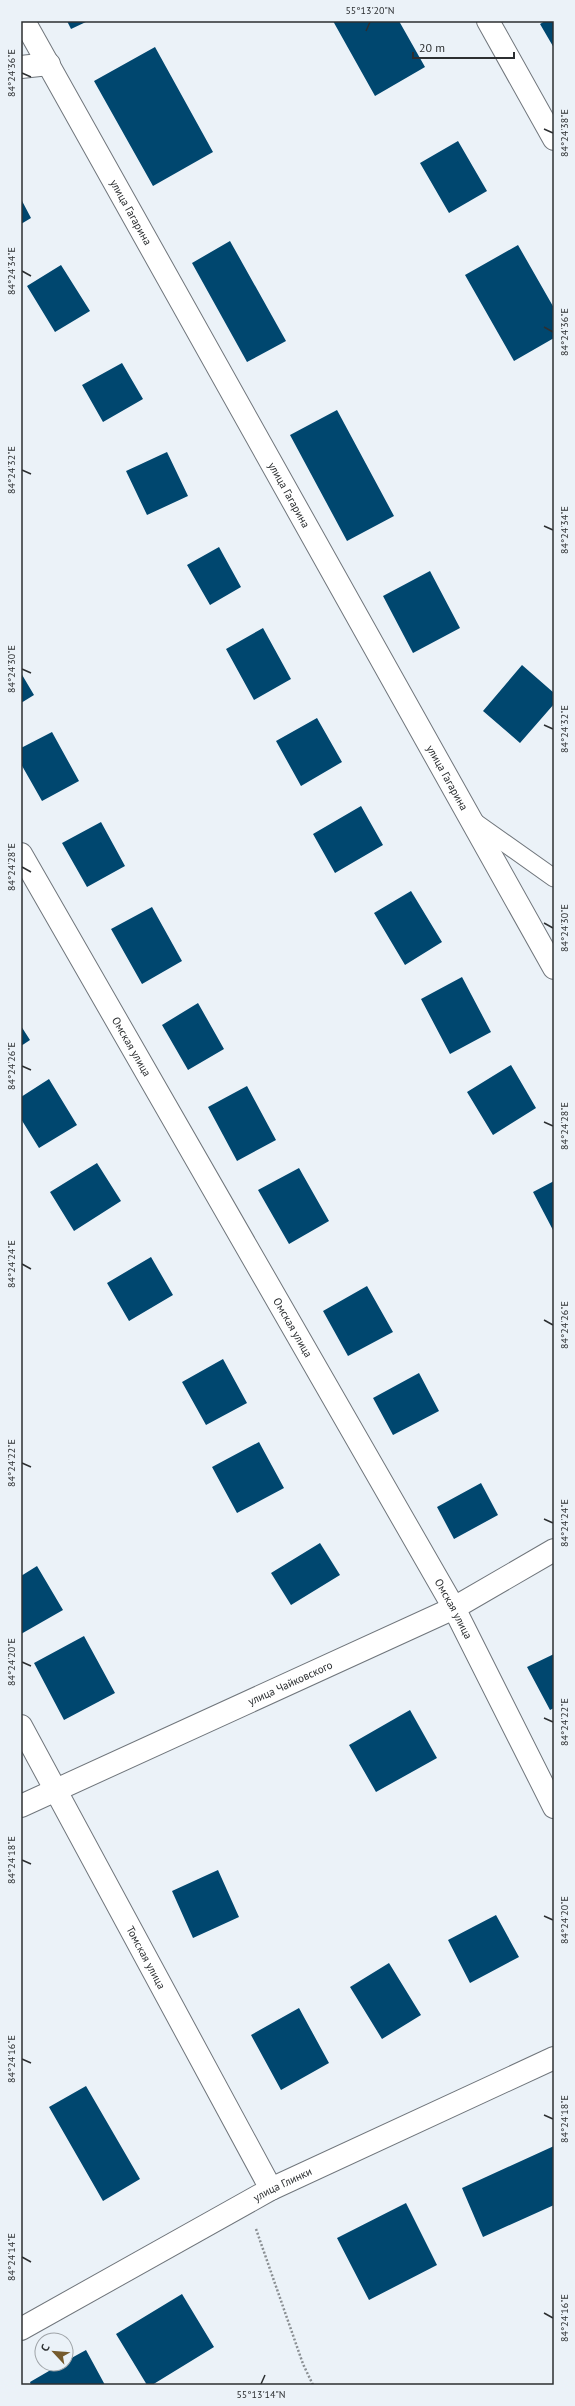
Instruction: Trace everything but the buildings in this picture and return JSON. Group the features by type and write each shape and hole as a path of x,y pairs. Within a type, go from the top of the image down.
{"street":[{"name":"улица Гагарина","path":"24,21 554,968"},
{"path":"488,21 554,139"},
{"path":"21,68 49,64"},
{"name":"Омская улица","path":"21,854 454,1608 554,1807"},
{"name":"улица Чайковского","path":"21,1806 454,1608 554,1550"},
{"name":"Томская улица","path":"21,1726 57,1790 271,2190"},
{"name":"улица Глинки","path":"21,2329 271,2190 554,2058"}],"lane":[{"path":"470,818 554,878"}],"path":[{"path":"247,2204 303,2364 313,2385"}]}
